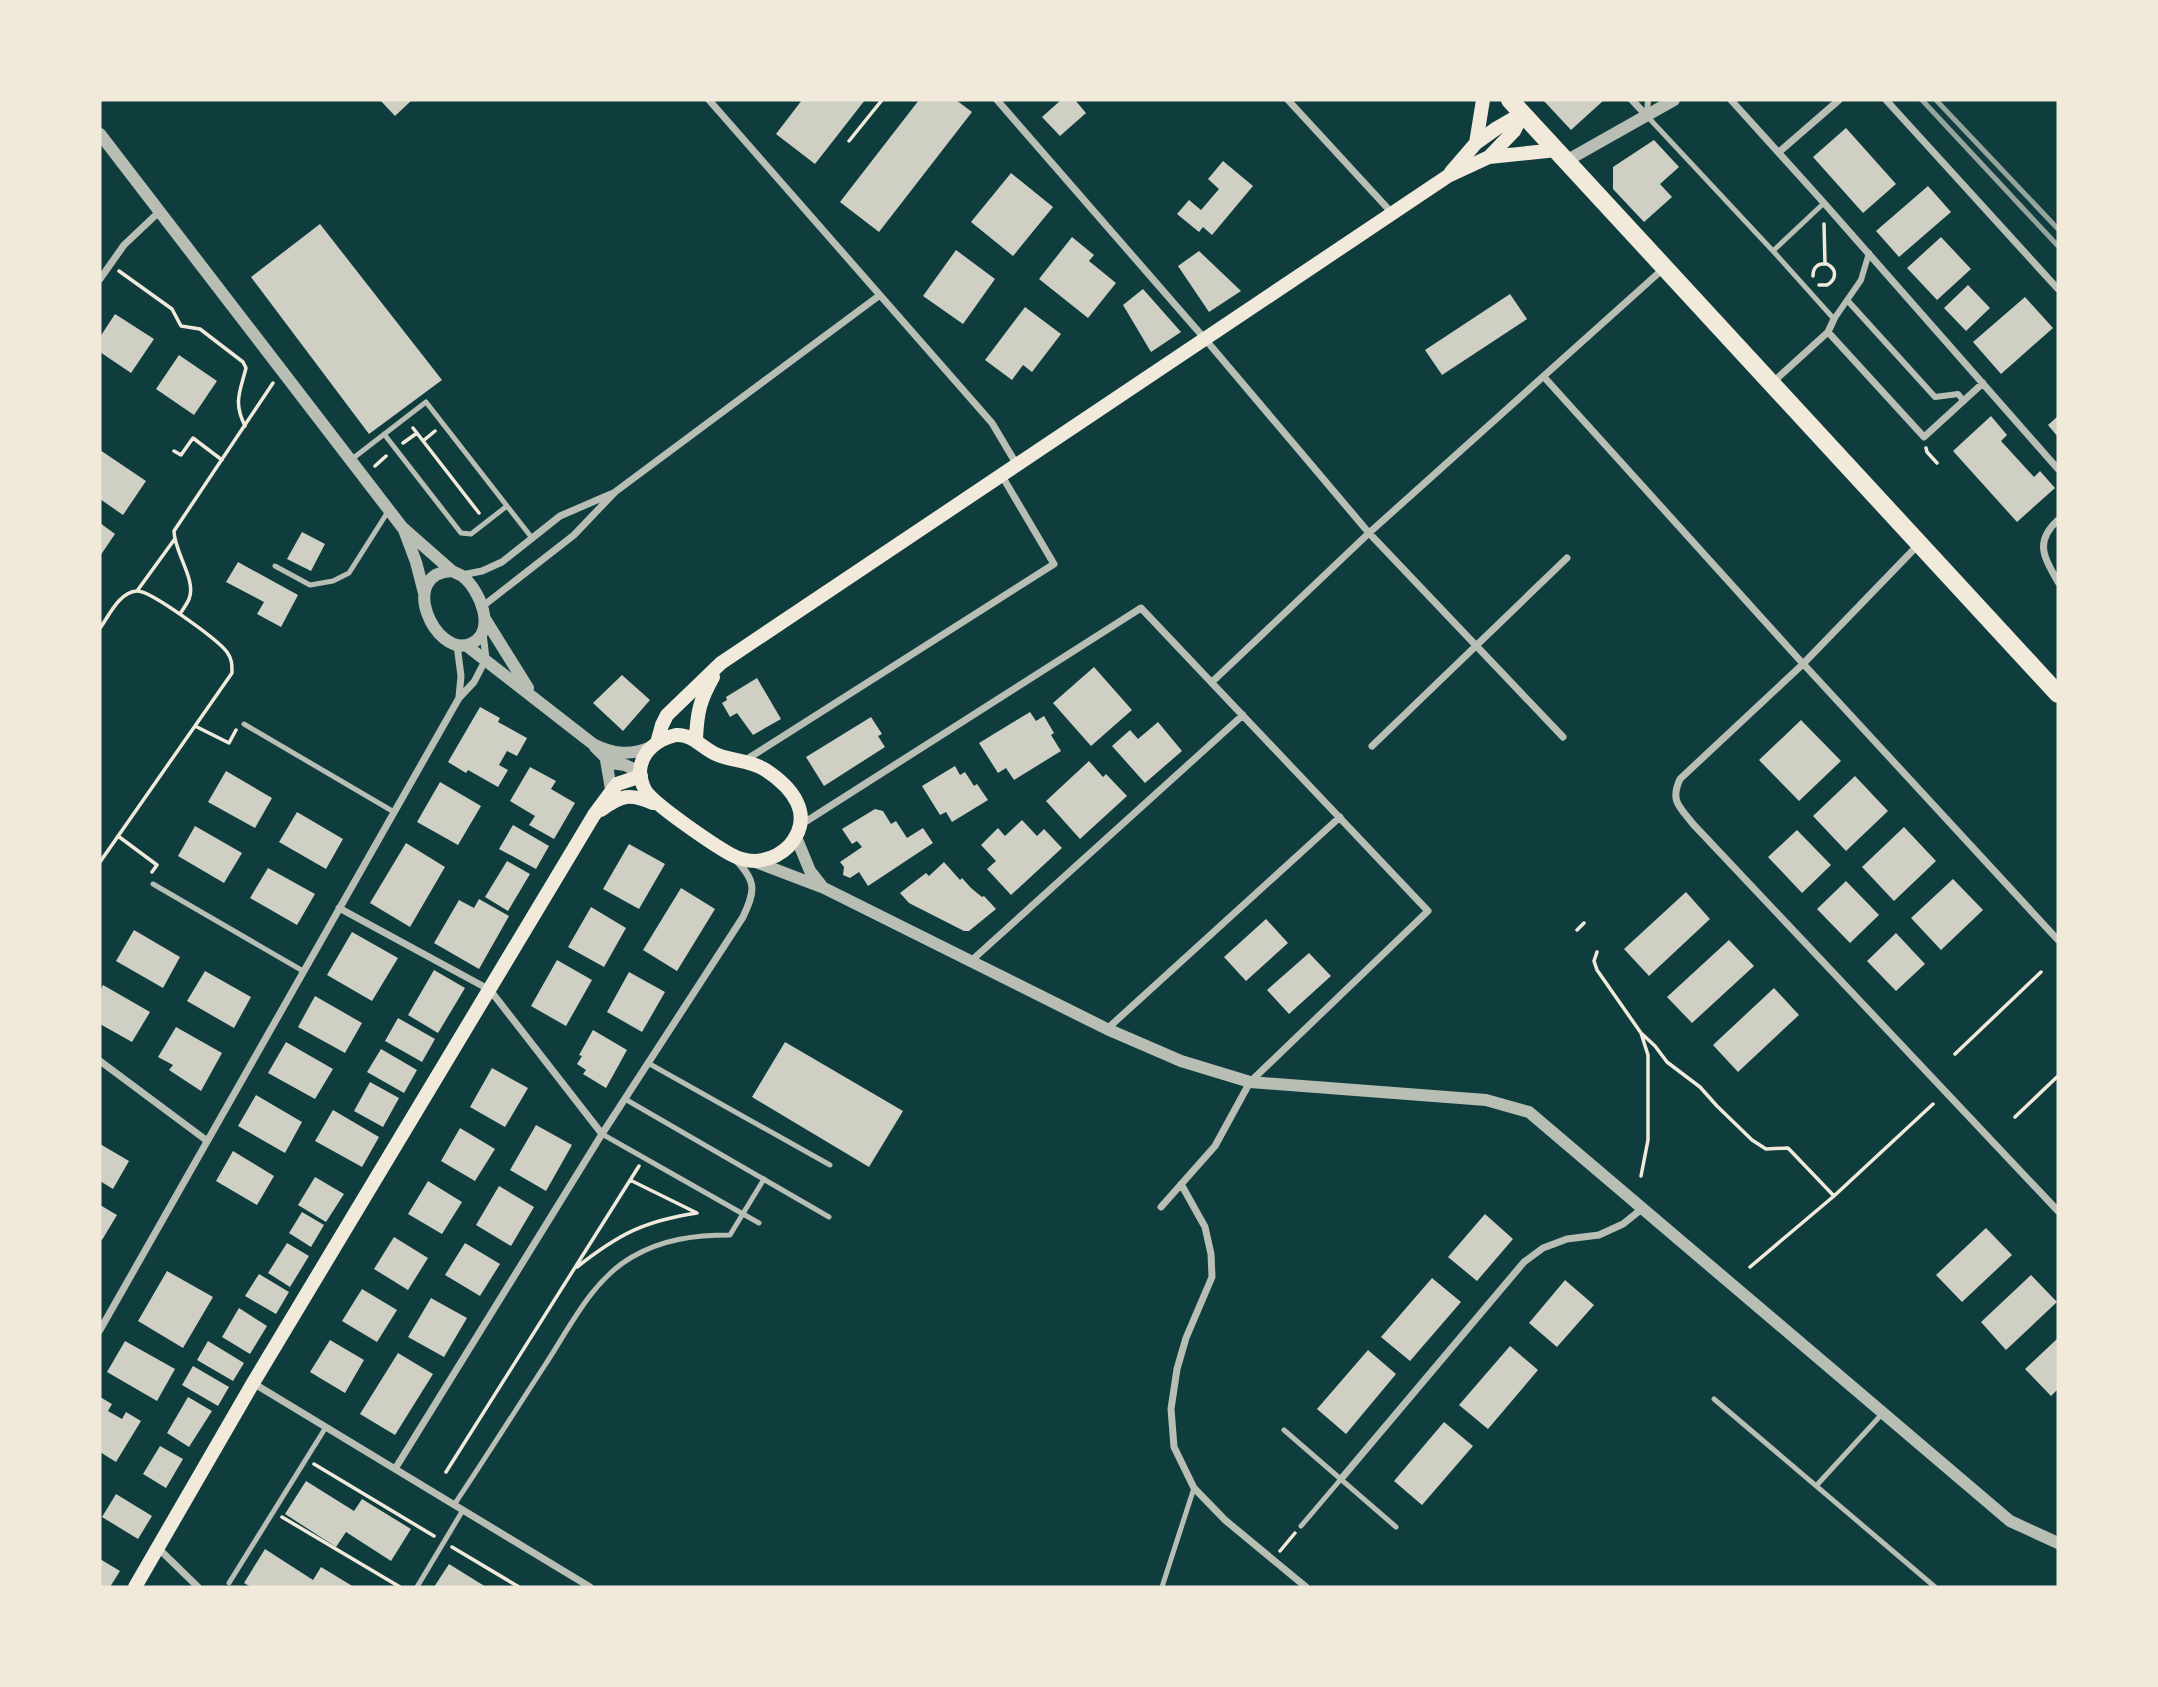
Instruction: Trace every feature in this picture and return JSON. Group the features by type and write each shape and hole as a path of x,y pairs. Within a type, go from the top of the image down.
{"main road":[{"path":"1476,143 1483,100"},
{"path":"1510,100 2058,694"},
{"path":"1448,176 1476,143 1522,113"},
{"path":"654,745 676,735 683,735 720,756 761,767 791,792 799,804 802,815 799,831 786,849 773,858 754,861 732,856 662,807 645,790 640,774 642,763 654,745 667,715 721,663 1448,176 1489,157 1514,131 1522,113"},
{"path":"1489,157 1561,156"},
{"path":"696,740 696,719 701,697 721,663"},
{"path":"135,1587 253,1383 594,814 611,789 640,774"},
{"path":"594,814 610,803 630,796 638,796 662,807"}],"street":[{"path":"709,100 992,424 1017,465"},
{"path":"997,100 1369,533 1563,737"},
{"path":"1288,100 1392,213"},
{"path":"1632,100 1646,116"},
{"path":"1646,116 1648,100"},
{"path":"1561,156 1674,100"},
{"path":"1731,100 2058,469"},
{"path":"1779,152 1839,100"},
{"path":"1886,100 2058,289"},
{"path":"100,134 402,527 474,589 484,619 534,697"},
{"path":"100,279 124,245 160,211"},
{"path":"1772,383 1828,332 1861,281 1869,253"},
{"path":"1212,682 1369,533 1665,268"},
{"path":"462,645 477,640 484,619 574,535 615,492 880,295"},
{"path":"1847,300 1935,397 1958,394 1964,401"},
{"path":"1828,332 1924,437 1983,383"},
{"path":"1544,377 1803,664 2058,940"},
{"path":"744,761 1054,565 1001,475"},
{"path":"424,593 434,575 443,572 482,571 502,562 560,516 615,492"},
{"path":"2058,520 2044,536 2045,556 2058,582"},
{"path":"402,527 416,562 425,605 436,630 447,641 462,645 486,659 593,744 606,760 625,765 640,774"},
{"path":"1919,543 1803,664 1680,779 1674,792 1677,804 1693,824 2058,1211"},
{"path":"1372,747 1567,558"},
{"path":"824,887 810,872 799,831 1141,608 1428,911 1250,1082 1215,1146 1161,1207"},
{"path":"100,1330 459,698 474,682 486,659 484,619"},
{"path":"459,698 462,645"},
{"path":"971,961 1243,715"},
{"path":"593,744 620,753 640,752 654,745"},
{"path":"606,760 611,789"},
{"path":"1107,1029 1340,817"},
{"path":"395,1469 602,1134 743,917 752,897 752,881 732,856"},
{"path":"754,861 824,887 1107,1029 1181,1061 1250,1082 1486,1100 1529,1112 2010,1521 2058,1543"},
{"path":"339,908 490,990 602,1134"},
{"path":"100,1062 206,1140"},
{"path":"1181,1184 1205,1227 1211,1254 1212,1277 1186,1338 1177,1370 1171,1409 1174,1447 1194,1488 1225,1520 1307,1587"},
{"path":"1341,1479 1524,1262 1544,1248 1567,1239 1598,1235 1623,1224 1643,1208"},
{"path":"253,1383 590,1587"},
{"path":"158,1548 198,1587"}],"lane":[{"path":"1646,116 1834,319"},
{"path":"1773,251 1824,202"},
{"path":"351,460 426,402 532,538"},
{"path":"384,434 461,533 471,534 507,506"},
{"path":"275,566 310,584 333,582 349,573 389,510"},
{"path":"244,724 394,812"},
{"path":"153,884 303,971"},
{"path":"648,1063 831,1165"},
{"path":"625,1099 829,1217"},
{"path":"602,1134 758,1223"},
{"path":"454,1505 594,1290 630,1258 653,1247 678,1238 730,1235 764,1179"},
{"path":"1714,1399 1936,1587"},
{"path":"1816,1486 1883,1413"},
{"path":"229,1583 326,1427"},
{"path":"1284,1430 1396,1527"},
{"path":"1301,1526 1341,1479"},
{"path":"1162,1587 1194,1488"},
{"path":"417,1587 463,1510"}],"path":[{"path":"849,141 882,100"},
{"path":"1824,218 1825,264"},
{"path":"1825,264 1833,268 1835,278 1827,285 1816,282 1814,270 1825,264"},
{"path":"109,265 172,309 181,326 200,329 243,362 246,368 237,399 238,412 245,426"},
{"path":"180,614 190,596 190,587 174,540 174,531 282,370"},
{"path":"405,418 486,522"},
{"path":"1924,437 1927,452 1937,463"},
{"path":"174,451 181,456 193,438 222,460"},
{"path":"136,591 174,540"},
{"path":"100,628 123,596 136,591 145,592 180,614 225,649 232,660 232,673 100,862"},
{"path":"195,726 229,743 241,722 244,724"},
{"path":"118,836 157,865 147,881 153,884"},
{"path":"1577,930 1584,923"},
{"path":"1597,952 1594,961 1597,970 1641,1033 1667,1062 1700,1087 1752,1140 1766,1149 1788,1148 1834,1196"},
{"path":"1955,1054 2041,972"},
{"path":"1641,1033 1647,1055 1648,1088 1648,1140 1641,1176"},
{"path":"2015,1117 2058,1076"},
{"path":"1750,1267 1834,1196 1933,1104"},
{"path":"446,1472 573,1270 630,1180 697,1213 644,1225 611,1241 573,1270"},
{"path":"306,1459 519,1587"},
{"path":"273,1512 400,1587"},
{"path":"1273,1559 1301,1526"}],"building":[{"path":"380,100 412,100 395,116"},
{"path":"802,100 865,100 815,164 776,134"},
{"path":"919,100 956,100 972,112 879,232 840,202"},
{"path":"1061,100 1075,100 1086,113 1060,136 1042,117"},
{"path":"1543,100 1604,100 1571,130"},
{"path":"1846,128 1896,184 1863,213 1813,157"},
{"path":"1654,140 1679,167 1660,184 1672,197 1644,222 1613,189 1613,167"},
{"path":"1223,161 1253,186 1212,235 1203,227 1199,232 1177,214 1189,200 1201,210 1219,189 1208,179"},
{"path":"1011,173 1053,207 1013,256 971,222"},
{"path":"1928,186 1951,212 1899,257 1876,231"},
{"path":"320,224 442,380 369,434 251,277"},
{"path":"1072,237 1094,255 1089,261 1116,283 1088,318 1039,279"},
{"path":"1941,237 1971,269 1937,300 1907,268"},
{"path":"956,250 995,279 963,324 923,296"},
{"path":"1199,251 1241,291 1209,312 1178,266"},
{"path":"1968,285 1990,308 1966,331 1944,308"},
{"path":"1143,289 1181,332 1151,352 1123,305"},
{"path":"1510,294 1527,319 1442,375 1425,350"},
{"path":"2025,297 2053,328 2001,374 1973,342"},
{"path":"1025,307 1061,334 1032,372 1023,365 1012,380 985,360"},
{"path":"115,314 154,339 131,373 100,352 100,337"},
{"path":"179,355 217,381 194,415 156,389"},
{"path":"1991,416 2007,435 2001,441 2034,477 2040,471 2055,488 2017,522 1953,451"},
{"path":"2058,416 2058,437 2048,425"},
{"path":"100,450 146,481 123,515 100,499"},
{"path":"100,523 115,534 100,556"},
{"path":"302,532 325,544 311,571 287,559"},
{"path":"238,562 298,595 281,627 257,614 264,602 226,582"},
{"path":"1094,667 1132,710 1091,746 1053,703"},
{"path":"622,675 650,700 623,731 593,703"},
{"path":"757,678 781,719 753,735 737,713 730,717 722,703 727,700 726,697"},
{"path":"480,707 500,718 498,722 527,738 517,756 507,751 499,765 508,770 498,787 448,762"},
{"path":"1030,712 1036,721 1044,716 1061,751 1014,780 1006,768 998,773 979,743"},
{"path":"871,717 882,734 878,736 885,747 824,786 806,757"},
{"path":"1801,720 1841,761 1799,801 1759,760"},
{"path":"1158,722 1182,751 1145,783 1112,746 1130,730 1138,739"},
{"path":"1089,761 1103,777 1106,774 1127,796 1080,839 1046,801"},
{"path":"955,766 960,775 965,772 974,786 977,784 988,800 952,822 946,812 940,815 922,786"},
{"path":"530,767 556,781 551,789 575,803 554,839 529,825 535,816 510,801"},
{"path":"226,771 272,798 255,828 208,802"},
{"path":"1855,776 1888,811 1846,851 1813,816"},
{"path":"440,782 481,806 458,845 417,822"},
{"path":"875,809 883,811 891,824 896,821 907,838 923,828 933,843 868,886 859,872 850,878 843,875 844,867 840,862 862,847 857,841 852,844 842,829"},
{"path":"297,812 343,839 326,869 279,842"},
{"path":"1022,820 1037,836 1044,829 1062,848 1011,895 987,869 996,861 981,845 998,828 1005,836"},
{"path":"513,825 549,846 536,869 499,849"},
{"path":"195,826 242,853 224,883 178,856"},
{"path":"1904,827 1936,861 1894,901 1862,867"},
{"path":"1797,830 1831,865 1802,893 1768,857"},
{"path":"406,843 445,867 410,927 370,903"},
{"path":"629,844 665,864 639,909 603,889"},
{"path":"507,861 530,874 508,911 485,897"},
{"path":"944,862 960,880 962,878 996,909 969,931 964,931 909,903 900,893 926,873 929,876"},
{"path":"268,868 315,894 297,925 250,898"},
{"path":"1953,879 1983,910 1941,950 1911,918"},
{"path":"1846,881 1879,915 1850,943 1817,909"},
{"path":"681,888 715,909 677,971 643,950"},
{"path":"1686,892 1710,919 1649,976 1624,949"},
{"path":"479,899 509,916 479,969 434,943 459,900 474,908"},
{"path":"591,907 626,928 604,967 568,947"},
{"path":"1266,919 1288,943 1246,981 1224,957"},
{"path":"134,930 180,957 163,988 116,961"},
{"path":"352,932 398,958 372,1001 327,975"},
{"path":"1896,933 1925,964 1896,991 1867,961"},
{"path":"1729,940 1754,966 1692,1023 1667,997"},
{"path":"1309,953 1331,976 1289,1014 1267,990"},
{"path":"557,960 592,980 566,1026 531,1006"},
{"path":"434,970 465,988 438,1033 408,1015"},
{"path":"205,971 251,997 234,1028 187,1001"},
{"path":"629,972 665,992 642,1032 607,1012"},
{"path":"103,985 150,1012 132,1042 100,1024 100,991"},
{"path":"1774,988 1799,1015 1738,1072 1713,1045"},
{"path":"315,996 362,1023 345,1053 298,1027"},
{"path":"398,1018 435,1039 422,1062 385,1041"},
{"path":"176,1027 222,1053 201,1091 169,1070 173,1065 158,1057"},
{"path":"593,1030 627,1050 606,1088 583,1074 586,1070 577,1064"},
{"path":"286,1042 333,1069 315,1099 268,1073"},
{"path":"785,1042 903,1111 869,1167 752,1097"},
{"path":"381,1049 417,1070 404,1093 367,1072"},
{"path":"492,1068 528,1088 505,1127 470,1107"},
{"path":"370,1082 399,1098 383,1127 354,1111"},
{"path":"256,1095 302,1122 285,1153 238,1126"},
{"path":"333,1110 379,1137 362,1167 315,1141"},
{"path":"536,1125 572,1145 546,1191 510,1170"},
{"path":"460,1128 495,1149 475,1181 441,1161"},
{"path":"100,1144 129,1161 113,1189 100,1181"},
{"path":"233,1151 274,1176 257,1205 216,1181"},
{"path":"315,1177 344,1194 326,1222 298,1205"},
{"path":"428,1181 462,1202 442,1234 408,1214"},
{"path":"499,1186 534,1207 511,1246 476,1225"},
{"path":"100,1205 117,1215 102,1240 100,1238"},
{"path":"302,1212 324,1225 311,1247 289,1233"},
{"path":"1485,1214 1513,1239 1477,1281 1448,1257"},
{"path":"1986,1228 2012,1255 1962,1302 1936,1275"},
{"path":"394,1237 428,1258 408,1290 374,1269"},
{"path":"287,1243 309,1256 290,1287 268,1273"},
{"path":"465,1243 500,1264 480,1296 445,1275"},
{"path":"167,1271 213,1297 183,1348 138,1321"},
{"path":"259,1274 289,1292 276,1314 245,1296"},
{"path":"2031,1275 2057,1302 2006,1350 1981,1322"},
{"path":"1432,1278 1461,1302 1410,1361 1381,1337"},
{"path":"1565,1280 1594,1305 1557,1347 1529,1323"},
{"path":"362,1289 397,1310 377,1342 342,1321"},
{"path":"431,1298 467,1318 444,1357 408,1337"},
{"path":"239,1308 267,1326 250,1354 222,1337"},
{"path":"2058,1338 2058,1389 2051,1396 2025,1369"},
{"path":"330,1340 364,1360 345,1393 310,1372"},
{"path":"125,1341 175,1369 157,1401 107,1372"},
{"path":"208,1341 244,1363 233,1381 197,1360"},
{"path":"1510,1346 1538,1370 1488,1429 1459,1405"},
{"path":"1368,1350 1396,1374 1346,1434 1317,1409"},
{"path":"398,1353 433,1374 395,1435 360,1414"},
{"path":"193,1366 229,1387 218,1406 182,1385"},
{"path":"100,1397 112,1404 108,1411 122,1419 126,1412 141,1421 116,1462 100,1452"},
{"path":"188,1397 212,1411 189,1447 167,1433"},
{"path":"1444,1422 1473,1446 1422,1505 1394,1481"},
{"path":"160,1446 183,1459 166,1488 143,1474"},
{"path":"306,1481 354,1511 362,1499 411,1529 391,1561 346,1532 336,1547 285,1514"},
{"path":"116,1494 152,1516 138,1539 102,1517"},
{"path":"265,1549 313,1580 321,1567 354,1587 251,1587 244,1583"},
{"path":"100,1559 120,1571 110,1587 100,1587"},
{"path":"449,1564 486,1587 434,1587"}],"railway":[{"path":"1922,100 2058,246"},
{"path":"1936,100 2058,229"}]}
